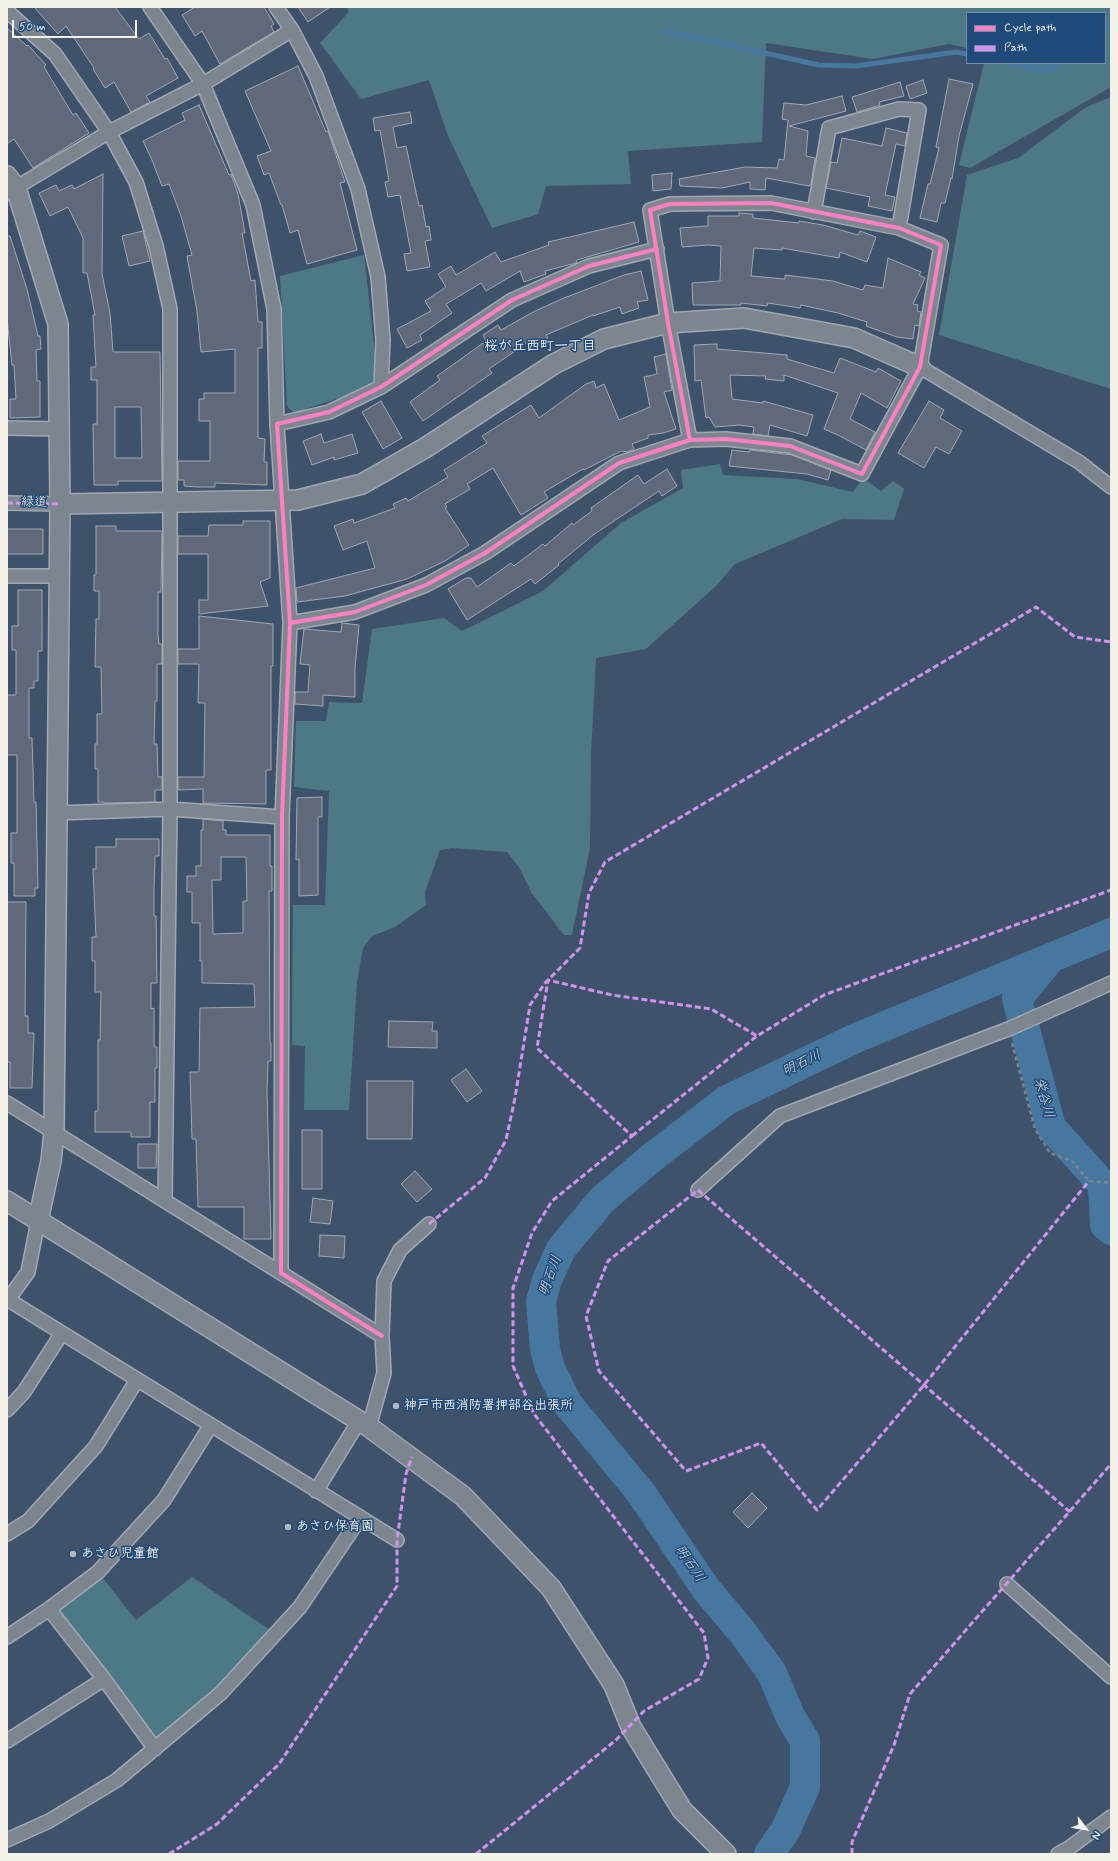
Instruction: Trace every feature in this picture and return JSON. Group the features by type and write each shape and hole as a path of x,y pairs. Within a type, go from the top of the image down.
{"street":[{"path":"150,7 204,84 253,205 274,309 277,424 290,623 282,817 281,1274"},
{"path":"276,7 292,30 316,76 358,189 378,277 383,340 381,387"},
{"path":"7,11 55,54 109,132 136,182 156,246 170,309 170,809 165,1202"},
{"path":"292,30 204,84 109,132 10,186 58,324 60,576 54,1132 51,1162 28,1272 7,1300 62,1332 137,1380 397,1540"},
{"path":"814,212 829,128 900,109 919,110 899,228"},
{"path":"290,623 355,612 426,585 485,553 619,463 690,440 726,439 790,446 862,474 920,367 941,245 899,228 771,203 670,204 650,210 668,323 690,440"},
{"path":"277,424 329,412 381,387 512,300 589,266 657,249"},
{"path":"60,504 298,500 362,484 425,448 554,364 604,339 668,323 744,318 854,338 920,367 1079,462 1111,487"},
{"path":"7,428 60,429"},
{"name":"緑道","path":"7,503 60,504"},
{"path":"7,576 60,576"},
{"path":"57,813 170,809 282,817"},
{"path":"698,1190 780,1116 1008,1029 1111,983"},
{"path":"7,1102 382,1336"},
{"path":"7,1202 364,1424 463,1496 551,1588 614,1684 631,1727 682,1810 726,1854"},
{"path":"316,1491 364,1424 384,1373 382,1336 384,1281 400,1250 429,1224"},
{"path":"7,1410 24,1392 62,1332"},
{"path":"7,1534 28,1521 96,1446 137,1380"},
{"path":"7,1637 49,1609 98,1572 164,1500 211,1425"},
{"path":"7,1840 49,1821 117,1780 221,1693 300,1607 360,1518"},
{"path":"1007,1584 1111,1677"},
{"path":"49,1609 104,1679 155,1749"},
{"path":"7,1741 104,1679"},
{"path":"1058,1854 1069,1848 1111,1817"}],"path":[{"path":"1008,1029 1035,1129 1050,1153 1072,1161 1089,1181 1111,1183"}],"shaded area":[{"path":"346,7 1111,7 1111,87 970,168 959,165 984,64 1106,64 1106,12 966,12 966,48 949,44 873,59 766,43 762,142 628,151 631,184 546,186 538,214 492,228 448,136 429,80 361,99 320,43 349,12"},
{"path":"1111,97 1111,389 939,335 967,175 1018,158 1086,107"},
{"path":"364,255 376,363 372,387 294,413 287,406 280,276"},
{"path":"720,464 723,475 797,479 853,492 863,478 881,491 893,481 904,489 894,520 842,519 735,564 717,585 646,649 596,658 591,754 590,848 572,935 564,935 531,892 519,867 507,852 452,848 440,850 425,892 426,905 395,927 372,936 363,948 357,982 349,1110 304,1110 305,1046 292,1045 293,905 325,905 329,791 294,787 296,721 326,721 329,702 362,703 372,629 444,618 462,631 543,591 621,523 683,488 681,470"},
{"path":"98,1572 136,1620 192,1577 276,1634 155,1749 49,1609"}],"building":[{"path":"34,7 115,7 139,39 149,33 165,59 167,58 178,78 146,96 150,102 131,112 114,82 105,88 93,69 94,68 66,26 58,34"},
{"path":"195,7 264,7 274,24 271,26 274,32 220,64 202,31 195,36 182,15"},
{"path":"298,7 330,7 308,22"},
{"path":"7,28 27,46 28,45 46,65 44,67 73,115 76,113 89,133 33,168 14,139 7,144"},
{"path":"298,66 326,132 328,131 345,182 340,183 357,250 307,264 298,230 290,233 282,205 269,173 264,175 257,156 271,151 245,91"},
{"path":"949,79 973,84 959,136 952,179 951,178 945,203 941,203 937,222 920,218 939,148 936,147"},
{"path":"923,80 927,93 910,99 906,86"},
{"path":"900,82 904,96 879,102 880,105 857,112 852,97"},
{"path":"842,96 846,111 789,126 808,131 806,156 815,158 811,184 809,186 766,178 765,190 750,189 750,182 722,188 680,186 679,179 745,167 777,168 779,159 784,160 788,120 782,119 784,103 806,105"},
{"path":"199,105 229,175 231,174 238,194 245,233 242,233 251,281 255,280 258,322 262,322 262,348 258,348 258,438 265,439 264,462 267,462 267,485 215,483 215,487 196,487 184,486 184,480 178,480 178,461 210,461 210,421 199,421 199,399 204,399 204,393 235,393 235,349 201,352 197,311 187,256 192,255 181,216 169,184 162,186 143,141 185,120 182,113"},
{"path":"410,112 412,123 393,127 397,148 406,146 419,206 422,205 426,227 429,226 431,240 425,241 430,267 407,271 404,254 411,253 400,195 388,197 385,182 389,181 380,130 375,131 373,118"},
{"path":"886,128 907,133 905,146 896,144 885,195 895,197 892,211 868,206 870,197 826,188 831,162 837,163 842,138 882,146"},
{"path":"672,173 671,189 653,191 652,175"},
{"path":"103,174 102,274 110,313 113,352 160,352 162,481 118,481 118,485 94,485 93,424 97,424 97,380 91,380 91,367 96,367 93,315 95,315 87,273 83,273 83,238 68,207 50,216 39,193 56,185 59,191 72,185 74,189","holes":["115,407 141,407 142,458 115,458"]},
{"path":"739,213 753,214 753,218 799,223 799,221 823,225 858,235 860,231 876,237 867,262 840,252 839,258 782,248 782,250 754,248 751,276 785,279 785,275 833,281 863,290 865,285 883,288 888,258 921,272 919,275 925,278 913,304 918,305 917,311 921,312 919,326 915,325 913,339 897,337 866,326 867,322 838,313 801,305 800,308 768,303 767,306 741,303 741,305 693,305 692,283 720,281 721,246 708,245 682,247 680,228 708,226 708,216 739,216"},
{"path":"634,222 639,242 577,260 576,263 545,271 546,274 524,282 520,271 486,291 481,283 446,304 452,313 420,335 422,340 407,348 397,329 431,311 425,301 446,287 438,274 451,266 456,275 495,252 501,262 549,245 548,242"},
{"path":"143,231 150,261 129,266 122,236"},
{"path":"7,236 10,236 27,289 38,336 40,336 41,349 36,350 37,381 40,381 40,417 10,418 10,399 16,399 14,365 12,365 7,318"},
{"path":"641,271 648,300 637,302 639,308 622,314 620,307 593,315 546,335 548,338 531,348 528,342 489,369 492,373 423,421 410,402 440,380 437,376 486,341 483,335 498,325 501,330 535,311 564,298 624,275"},
{"path":"717,344 717,349 787,355 787,359 834,373 840,358 876,372 878,368 901,381 887,408 861,393 850,419 875,432 866,450 824,429 838,393 784,375 784,381 765,379 766,376 730,375 732,399 763,403 763,401 813,415 807,436 770,425 768,436 753,434 754,427 739,425 715,427 709,417 706,418 701,380 695,381 694,345"},
{"path":"666,354 672,390 664,392 676,429 648,435 648,438 632,444 634,449 627,452 621,451 584,470 583,469 544,492 548,498 521,515 493,468 467,484 470,489 445,504 447,507 445,508 469,545 445,561 407,579 345,596 297,602 296,588 375,568 367,541 343,550 334,526 353,519 354,523 395,508 393,504 406,498 408,501 448,477 444,470 487,443 482,436 531,405 539,418 586,384 594,381 596,388 604,384 619,420 650,407 644,377 657,374 654,357"},
{"path":"381,401 402,438 383,449 362,412"},
{"path":"929,401 944,410 940,418 962,431 949,454 936,447 924,468 898,453"},
{"path":"321,434 324,443 352,434 358,453 334,460 334,457 312,465 303,441"},
{"path":"732,450 749,452 750,450 792,455 831,470 828,480 807,474 729,466"},
{"path":"667,469 677,486 662,496 659,491 593,535 535,584 531,579 467,620 448,589 466,578 471,578 477,587 511,563 514,566 543,544 545,546 572,523 573,525 592,511 591,508 638,475 644,484"},
{"path":"243,521 270,521 270,578 260,582 268,606 199,614 199,600 208,600 208,554 178,554 178,536 208,536 209,525 243,525"},
{"path":"96,526 116,526 116,531 162,531 161,592 158,592 158,635 159,644 162,644 162,664 157,664 157,701 155,701 154,744 157,744 158,777 162,777 162,790 155,790 155,802 98,802 98,769 95,769 95,744 97,744 97,714 102,714 101,667 95,667 96,619 99,619 99,591 94,591 94,575 96,575"},
{"path":"7,529 43,529 43,554 7,554"},
{"path":"18,590 42,590 42,651 38,651 38,681 34,681 34,688 29,688 29,738 32,738 34,802 36,802 38,888 35,888 35,896 14,896 14,863 11,863 11,833 17,833 17,755 7,755 7,695 16,695 16,650 12,650 12,626 18,626"},
{"path":"199,616 273,624 273,666 271,666 271,770 266,770 266,804 203,803 203,789 178,790 178,777 204,777 205,703 198,703 199,664 178,664 178,649 199,649"},
{"path":"342,623 359,625 355,668 355,697 323,695 323,706 295,704 295,692 308,692 310,665 300,664 304,629 341,632"},
{"path":"322,797 322,817 318,817 318,895 299,896 299,859 296,860 297,798"},
{"path":"203,819 223,821 223,830 226,830 226,835 270,835 270,866 272,866 272,891 269,891 271,1061 268,1061 267,1092 271,1239 244,1239 244,1207 198,1207 196,1139 192,1139 190,1072 199,1072 200,1008 255,1007 254,984 202,983 202,961 200,961 200,923 192,923 192,892 187,892 187,876 196,876 196,866 201,866 201,830 203,830","holes":["221,857 246,857 247,901 243,901 243,933 213,934 212,880 221,880"]},
{"path":"116,839 159,839 159,856 155,856 154,890 157,983 151,983 151,1009 154,1008 154,1047 157,1047 157,1068 155,1068 155,1102 150,1102 150,1137 131,1137 131,1132 95,1132 95,1111 98,1111 98,1040 100,1040 101,992 95,992 95,961 92,961 92,937 96,937 93,869 96,869 96,847 116,847"},
{"path":"7,902 26,902 25,1016 28,1016 28,1033 34,1033 32,1088 10,1088 10,1062 7,1062"},
{"path":"389,1021 433,1022 432,1031 437,1031 437,1048 388,1047"},
{"path":"466,1069 482,1091 467,1102 451,1080"},
{"path":"367,1081 413,1081 412,1139 367,1139"},
{"path":"302,1130 322,1130 322,1189 302,1189"},
{"path":"138,1144 157,1144 156,1168 138,1168"},
{"path":"415,1171 432,1189 417,1202 401,1184"},
{"path":"313,1198 333,1201 330,1224 310,1222"},
{"path":"320,1235 345,1236 344,1258 319,1256"},
{"path":"752,1493 767,1508 748,1528 733,1512"}],"waterway":[{"path":"1106,27 1111,23"},
{"path":"665,31 819,65 856,66 956,52 966,54"},
{"path":"1014,64 1048,71 1057,64"},
{"name":"明石川","path":"769,1854 785,1831 805,1787 805,1741 790,1716 772,1673 743,1633 706,1589 641,1493 567,1403 550,1368 545,1349 541,1301 547,1280 561,1249 602,1200 650,1159 727,1100 856,1038 1111,933"},
{"name":"栄谷川","path":"1049,960 1017,999 1051,1127 1103,1185 1105,1225 1111,1230"}],"marked path":[{"path":"7,503 60,504"},
{"path":"429,1224 485,1178 506,1140 515,1098 530,1005 545,983 580,948 589,893 605,862 1036,607 1075,637 1111,642"},
{"path":"632,1136 757,1036 824,995 1111,890"},
{"path":"476,1854 616,1740 644,1711 699,1679 708,1658 704,1633 534,1414 513,1366 513,1288 532,1233 552,1201 632,1136 537,1048 548,980 612,995 711,1009 757,1036"},
{"path":"1070,1512 924,1385 698,1190 608,1261 586,1316 599,1371 686,1471 761,1443 817,1510 924,1385 1089,1181"},
{"path":"169,1854 217,1824 279,1764 397,1586 397,1540 406,1474 412,1457"},
{"path":"852,1854 852,1842 894,1745 910,1694 1111,1464"}],"cycle path":[{"path":"290,623 355,612 426,585 485,553 619,463 690,440 726,439 790,446 862,474 920,367 941,245 899,228 771,203 670,204 650,210 668,323 690,440"},
{"path":"382,1336 281,1273 282,817 290,623 277,424 329,412 381,387 512,300 589,266 657,249"}],"place":[{"name":"神戸市西消防署押部谷出張所","path":"396,1406"},
{"name":"あさひ保育園","path":"288,1527"},
{"name":"あさひ児童館","path":"73,1554"}],"district":[{"name":"桜が丘西町一丁目","path":"540,347"}]}
